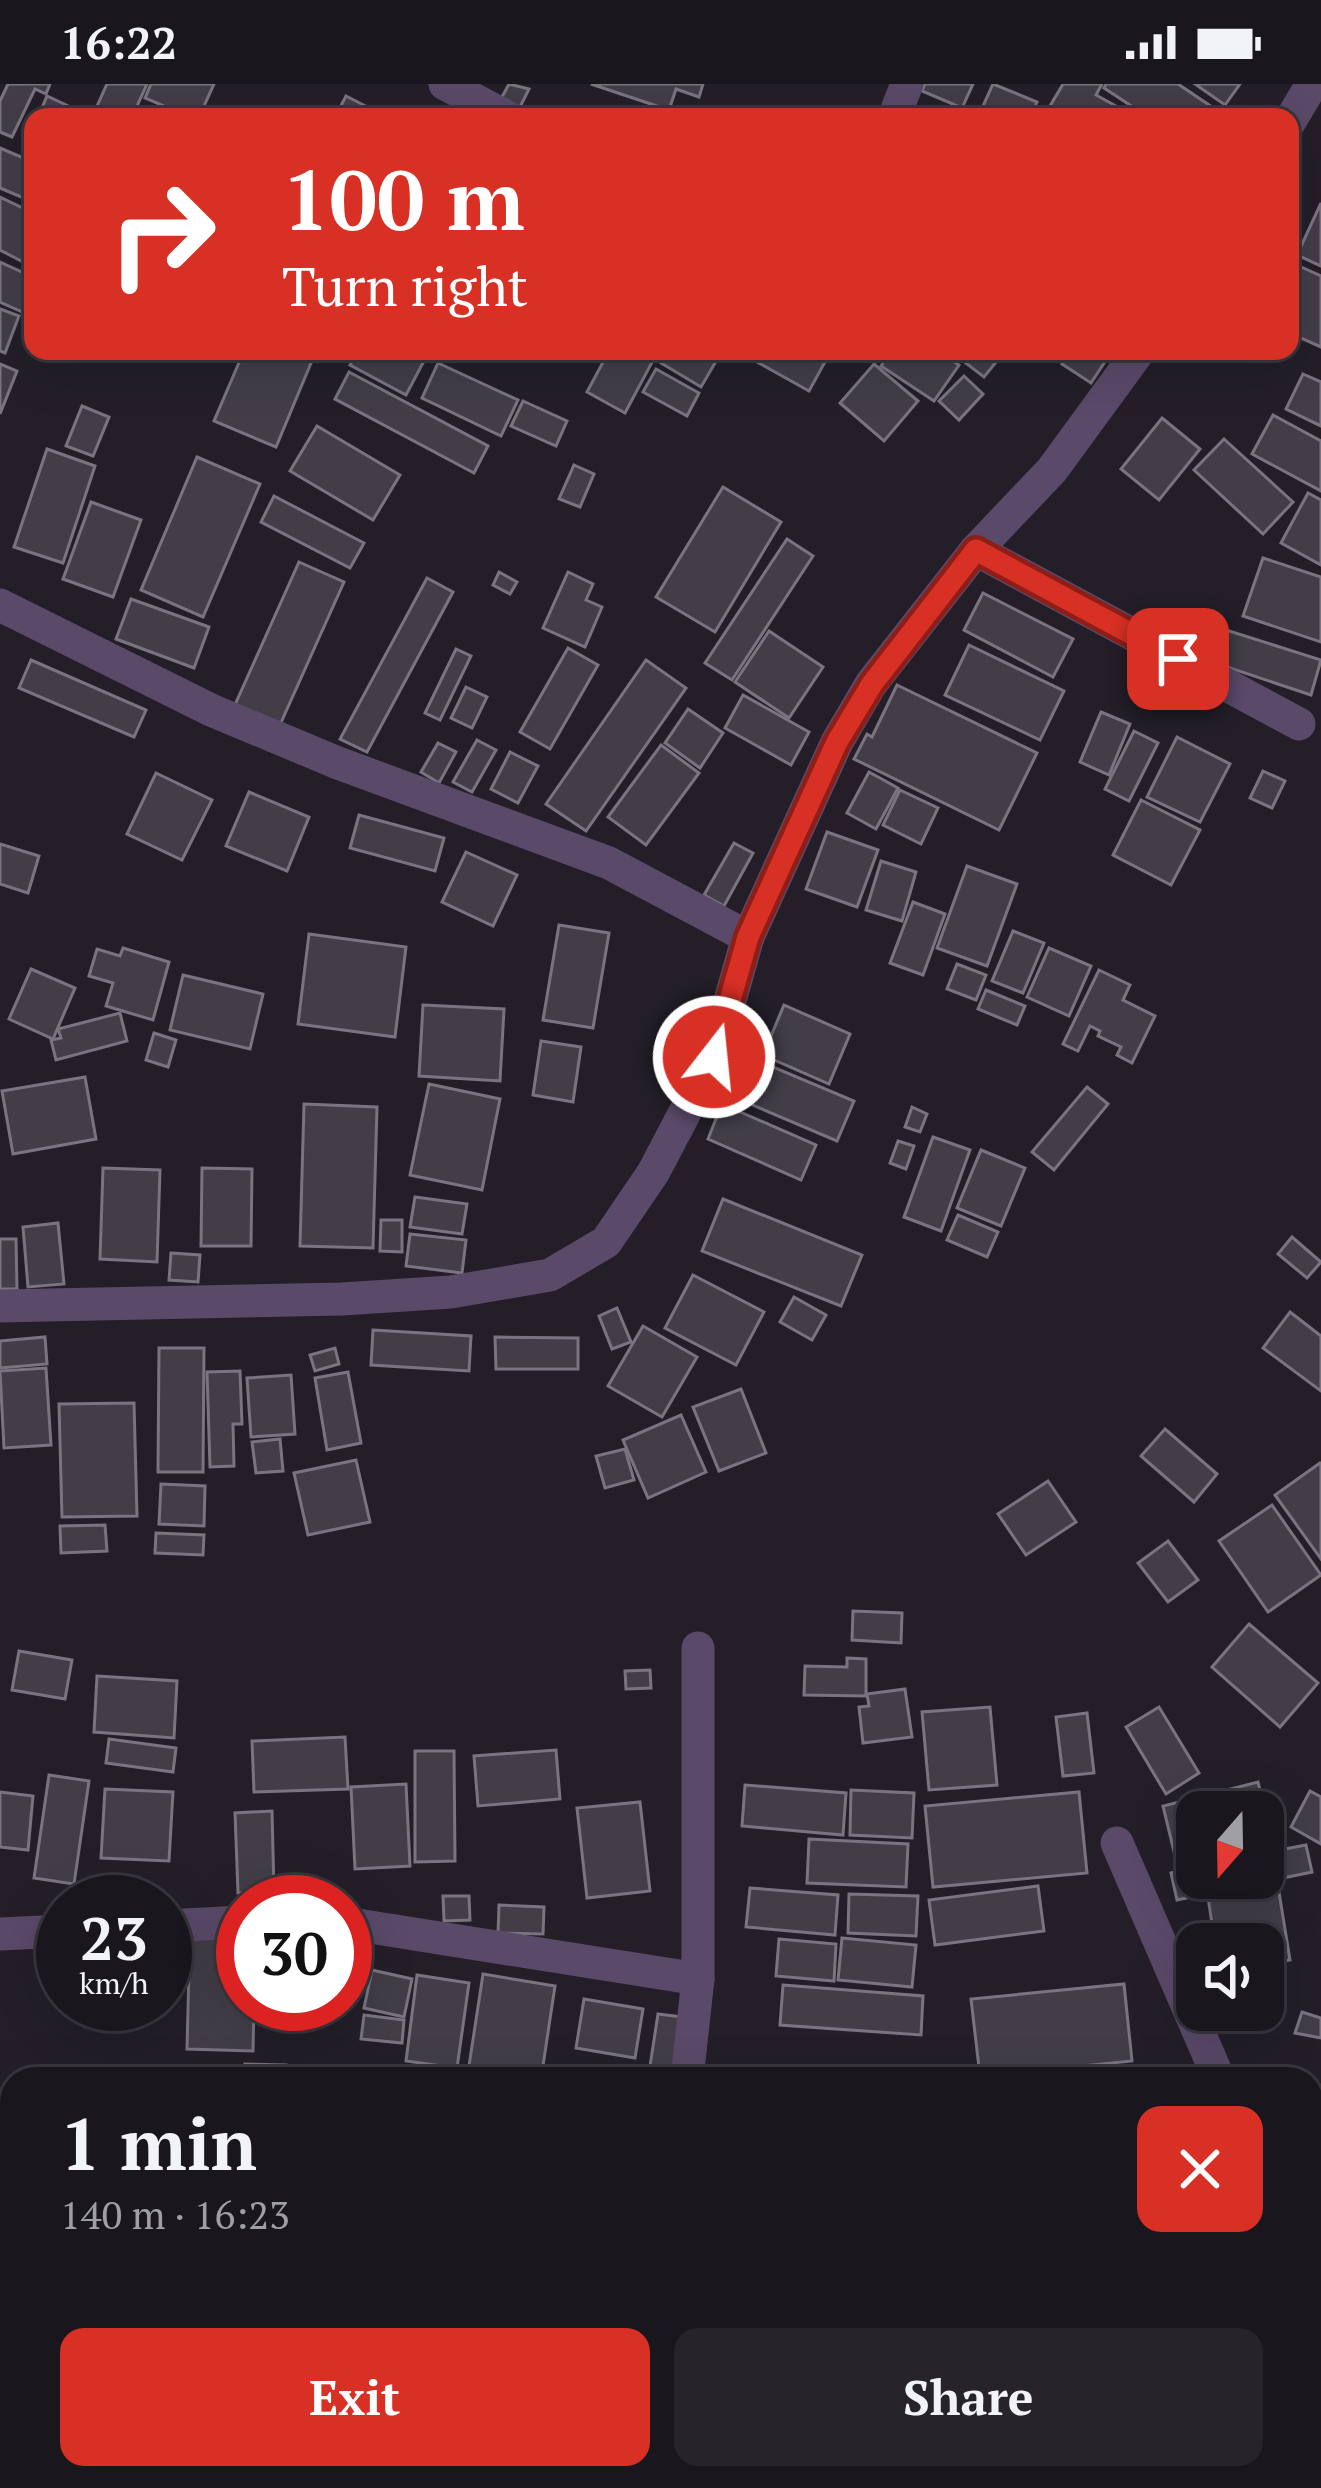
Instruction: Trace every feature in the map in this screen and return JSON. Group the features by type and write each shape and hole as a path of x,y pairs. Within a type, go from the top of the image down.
{"street":[{"path":"445,84 490,108"},
{"path":"0,1306 452,1292 550,1275 606,1242 653,1173 714,1057 748,937 837,742 872,684 976,550 1052,470 1132,360"},
{"path":"976,550 1300,724"},
{"path":"0,604 232,719 609,863 748,937"},
{"path":"688,2067 698,1979 698,1648"},
{"path":"1117,1843 1214,2067"},
{"path":"372,1927 698,1979"},
{"path":"0,1934 36,1932"}],"building":[{"path":"8,84 50,84 46,94 35,89 12,137 0,132 0,101"},
{"path":"107,84 147,84 136,108 96,108"},
{"path":"151,84 214,84 203,108 163,108 145,98"},
{"path":"509,84 529,89 520,108 496,108"},
{"path":"591,84 703,84 699,97 676,89 670,108"},
{"path":"925,84 973,84 962,108 922,91"},
{"path":"993,84 1037,102 1034,108 982,108"},
{"path":"1063,84 1102,84 1096,95 1120,108 1054,108 1050,106"},
{"path":"1106,84 1178,84 1214,108 1134,108 1104,88"},
{"path":"1195,84 1240,84 1225,105"},
{"path":"47,96 73,108 42,108"},
{"path":"346,96 369,108 340,108"},
{"path":"0,148 24,158 24,198 0,188"},
{"path":"0,197 24,209 24,260 0,250"},
{"path":"1321,203 1321,266 1299,256"},
{"path":"0,262 24,273 24,313 0,302"},
{"path":"1299,266 1321,276 1321,347 1299,337"},
{"path":"0,309 19,316 5,353 0,351"},
{"path":"240,360 312,360 276,447 214,421"},
{"path":"352,360 424,360 406,395 350,365"},
{"path":"604,360 653,360 625,413 587,392"},
{"path":"663,360 717,360 701,387"},
{"path":"758,360 826,360 809,391"},
{"path":"885,360 952,360 959,365 934,401 881,366"},
{"path":"962,360 998,360 984,377"},
{"path":"1065,360 1106,360 1091,383 1062,364"},
{"path":"438,363 518,400 501,436 422,398"},
{"path":"0,364 17,371 0,414"},
{"path":"874,364 918,401 884,441 840,403"},
{"path":"656,369 699,393 687,416 643,392"},
{"path":"349,372 488,446 474,473 335,399"},
{"path":"1303,374 1321,382 1321,426 1286,409"},
{"path":"964,376 983,394 959,420 939,401"},
{"path":"523,401 567,421 556,446 511,426"},
{"path":"82,406 109,417 93,456 66,446"},
{"path":"1273,415 1321,441 1321,491 1252,454"},
{"path":"1162,418 1200,449 1159,500 1121,469"},
{"path":"317,426 400,475 373,520 290,471"},
{"path":"1224,439 1293,502 1263,534 1194,470"},
{"path":"47,449 95,466 63,563 14,547"},
{"path":"197,457 260,484 203,617 141,590"},
{"path":"574,465 594,474 580,507 559,499"},
{"path":"723,487 781,522 715,632 656,597"},
{"path":"1308,493 1321,500 1321,565 1281,543"},
{"path":"274,496 364,543 350,568 261,522"},
{"path":"91,502 141,520 113,597 63,579"},
{"path":"787,539 813,556 732,680 705,663"},
{"path":"1263,558 1321,577 1321,642 1243,616"},
{"path":"299,562 344,582 279,727 234,707"},
{"path":"499,572 517,582 510,594 493,585"},
{"path":"568,572 593,584 586,600 602,607 585,647 543,628"},
{"path":"427,578 453,592 367,752 340,739"},
{"path":"983,593 1073,639 1053,677 964,630"},
{"path":"131,599 209,627 194,668 116,639"},
{"path":"1226,630 1321,660 1311,695 1215,663"},
{"path":"769,631 823,667 789,718 735,682"},
{"path":"969,645 1064,691 1040,740 945,695"},
{"path":"568,648 598,665 550,749 520,732"},
{"path":"456,649 471,656 440,720 425,713"},
{"path":"31,660 146,710 134,737 19,688"},
{"path":"646,660 686,688 586,831 546,804"},
{"path":"897,685 1037,753 999,830 854,759 867,734 872,737"},
{"path":"466,687 487,697 472,728 451,718"},
{"path":"743,695 809,732 791,765 725,728"},
{"path":"688,709 723,733 700,768 665,743"},
{"path":"1101,712 1130,724 1109,775 1080,762"},
{"path":"1134,731 1158,743 1129,801 1105,789"},
{"path":"1177,737 1230,764 1200,822 1147,797"},
{"path":"477,740 496,750 472,792 453,782"},
{"path":"438,743 456,752 439,783 421,772"},
{"path":"661,745 699,773 646,845 608,817"},
{"path":"510,752 538,766 518,803 491,789"},
{"path":"1263,771 1285,781 1272,808 1250,798"},
{"path":"869,772 898,788 876,829 847,813"},
{"path":"156,773 212,800 182,860 127,834"},
{"path":"900,790 938,808 921,844 883,825"},
{"path":"249,792 309,817 287,871 226,846"},
{"path":"1141,800 1200,830 1171,885 1113,855"},
{"path":"359,815 444,838 435,871 350,848"},
{"path":"827,832 878,850 857,907 806,889"},
{"path":"734,843 753,853 724,906 704,895"},
{"path":"0,844 39,856 28,893 0,884"},
{"path":"466,852 517,875 493,926 442,902"},
{"path":"881,861 916,872 902,921 866,910"},
{"path":"967,866 1017,884 987,966 937,948"},
{"path":"913,902 945,914 923,975 890,963"},
{"path":"559,925 609,933 593,1028 543,1020"},
{"path":"1013,931 1044,943 1023,993 992,981"},
{"path":"309,934 406,947 395,1037 298,1024"},
{"path":"123,948 169,962 153,1020 106,1006 113,983 89,976 97,949 120,956"},
{"path":"1049,948 1091,966 1069,1016 1027,997"},
{"path":"957,964 986,975 976,1000 947,989"},
{"path":"31,969 75,988 53,1039 9,1019"},
{"path":"1099,970 1130,985 1123,1000 1155,1016 1132,1063 1117,1055 1121,1047 1098,1036 1100,1031 1090,1026 1078,1051 1063,1044"},
{"path":"183,975 263,994 250,1049 170,1030"},
{"path":"986,990 1025,1006 1017,1025 978,1009"},
{"path":"423,1005 504,1009 500,1081 419,1076"},
{"path":"784,1005 850,1034 829,1084 763,1055"},
{"path":"120,1013 127,1041 56,1060 51,1040 61,1038 58,1029"},
{"path":"154,1033 176,1040 168,1067 146,1060"},
{"path":"541,1041 581,1047 573,1102 533,1095"},
{"path":"759,1061 854,1101 837,1141 743,1101"},
{"path":"85,1077 96,1139 13,1154 2,1091"},
{"path":"429,1084 500,1099 482,1190 410,1175"},
{"path":"1087,1087 1108,1104 1054,1170 1032,1152"},
{"path":"304,1104 377,1107 373,1248 300,1246"},
{"path":"722,1104 816,1145 801,1180 708,1139"},
{"path":"912,1107 927,1114 920,1132 905,1127"},
{"path":"933,1137 970,1150 941,1231 904,1217"},
{"path":"898,1141 914,1146 906,1169 890,1163"},
{"path":"981,1150 1025,1168 1001,1226 957,1208"},
{"path":"103,1168 160,1170 157,1262 100,1259"},
{"path":"202,1168 252,1169 251,1246 201,1246"},
{"path":"415,1197 467,1204 462,1234 410,1227"},
{"path":"723,1199 862,1255 841,1306 702,1251"},
{"path":"958,1215 998,1232 987,1257 947,1240"},
{"path":"381,1220 402,1220 402,1252 380,1251"},
{"path":"58,1223 64,1284 28,1287 23,1227"},
{"path":"410,1234 466,1240 462,1273 406,1266"},
{"path":"1292,1237 1321,1262 1307,1278 1278,1254"},
{"path":"0,1239 16,1239 17,1289 0,1289"},
{"path":"171,1253 200,1255 198,1282 169,1280"},
{"path":"693,1275 764,1312 736,1365 665,1328"},
{"path":"794,1297 826,1315 812,1340 780,1322"},
{"path":"617,1308 631,1342 612,1349 599,1316"},
{"path":"1290,1312 1321,1336 1321,1391 1263,1348"},
{"path":"643,1326 697,1357 662,1417 608,1386"},
{"path":"373,1330 471,1336 469,1371 371,1365"},
{"path":"45,1337 47,1364 0,1368 0,1341"},
{"path":"495,1337 578,1338 578,1369 496,1369"},
{"path":"159,1348 204,1348 203,1472 158,1472"},
{"path":"335,1348 339,1364 315,1371 310,1355"},
{"path":"46,1368 51,1445 4,1448 0,1371"},
{"path":"240,1371 242,1424 233,1424 234,1466 210,1467 207,1372"},
{"path":"348,1372 361,1443 327,1450 315,1378"},
{"path":"291,1375 295,1434 251,1437 247,1378"},
{"path":"741,1389 766,1453 719,1471 693,1407"},
{"path":"134,1403 137,1516 62,1517 59,1404"},
{"path":"681,1415 706,1472 648,1498 623,1440"},
{"path":"1165,1429 1217,1474 1194,1502 1141,1456"},
{"path":"280,1439 283,1471 256,1473 252,1442"},
{"path":"625,1449 634,1480 605,1488 596,1456"},
{"path":"356,1460 370,1522 308,1535 294,1473"},
{"path":"1321,1464 1321,1559 1275,1495"},
{"path":"1048,1481 1076,1522 1026,1555 998,1514"},
{"path":"161,1484 205,1486 204,1526 159,1524"},
{"path":"1272,1505 1321,1575 1268,1612 1219,1541"},
{"path":"105,1525 107,1551 61,1553 60,1526"},
{"path":"156,1533 204,1535 203,1555 155,1553"},
{"path":"1168,1541 1198,1580 1168,1602 1138,1563"},
{"path":"853,1611 902,1613 901,1643 852,1640"},
{"path":"1249,1624 1318,1683 1280,1727 1212,1667"},
{"path":"19,1651 72,1660 65,1699 12,1690"},
{"path":"847,1658 866,1659 866,1696 804,1695 805,1666 847,1667"},
{"path":"650,1670 651,1688 626,1689 625,1671"},
{"path":"97,1676 177,1681 174,1738 94,1732"},
{"path":"905,1689 912,1737 863,1743 859,1707 869,1706 867,1694"},
{"path":"990,1707 997,1785 929,1790 922,1712"},
{"path":"1159,1707 1199,1773 1166,1794 1126,1727"},
{"path":"1087,1713 1094,1773 1063,1776 1056,1717"},
{"path":"345,1737 348,1789 254,1792 252,1741"},
{"path":"109,1739 176,1748 173,1772 106,1763"},
{"path":"556,1750 560,1799 478,1806 474,1756"},
{"path":"415,1751 454,1751 455,1861 415,1862"},
{"path":"49,1775 89,1781 75,1875 34,1878"},
{"path":"1258,1782 1260,1791 1222,1791"},
{"path":"406,1784 410,1866 355,1869 351,1787"},
{"path":"745,1785 846,1793 843,1835 742,1826"},
{"path":"105,1789 173,1792 169,1861 101,1858"},
{"path":"851,1790 914,1793 912,1838 850,1835"},
{"path":"1310,1791 1321,1797 1321,1844 1291,1827"},
{"path":"0,1792 33,1796 28,1850 0,1847"},
{"path":"1079,1792 1087,1873 933,1887 925,1806"},
{"path":"640,1802 650,1891 587,1898 577,1808"},
{"path":"1176,1803 1176,1860 1163,1806"},
{"path":"272,1811 274,1875 237,1875 235,1813"},
{"path":"809,1839 908,1844 906,1887 807,1883"},
{"path":"1306,1845 1312,1872 1284,1878 1284,1849"},
{"path":"1038,1886 1044,1931 935,1945 929,1900"},
{"path":"750,1888 838,1895 835,1935 746,1927"},
{"path":"849,1894 918,1896 916,1936 848,1933"},
{"path":"443,1896 469,1896 470,1920 444,1921"},
{"path":"1208,1899 1280,1899 1284,1923 1212,1923"},
{"path":"499,1905 544,1907 543,1934 498,1933"},
{"path":"1284,1923 1290,1960 1284,1961"},
{"path":"192,1929 216,1930 216,2031 253,2031 253,2051 187,2049 187,2031 192,2031"},
{"path":"842,1938 916,1945 912,1987 838,1980"},
{"path":"779,1939 836,1944 834,1981 776,1976"},
{"path":"372,1970 412,1979 404,2017 372,2010"},
{"path":"483,1974 555,1986 543,2067 469,2067"},
{"path":"417,1975 469,1983 457,2067 406,2061"},
{"path":"1124,1984 1132,2061 1071,2067 979,2067 971,1999"},
{"path":"783,1985 923,1996 921,2035 780,2025"},
{"path":"584,1999 643,2009 635,2058 576,2048"},
{"path":"1302,2012 1321,2018 1321,2038 1295,2033"},
{"path":"658,2014 683,2017 677,2067 650,2067"},
{"path":"372,2016 404,2020 402,2043 361,2039 362,2031 372,2031"},
{"path":"245,2064 286,2065 286,2067"}],"route":[{"path":"714,1057 748,937 837,742 872,684 976,550 1178,659"}]}
